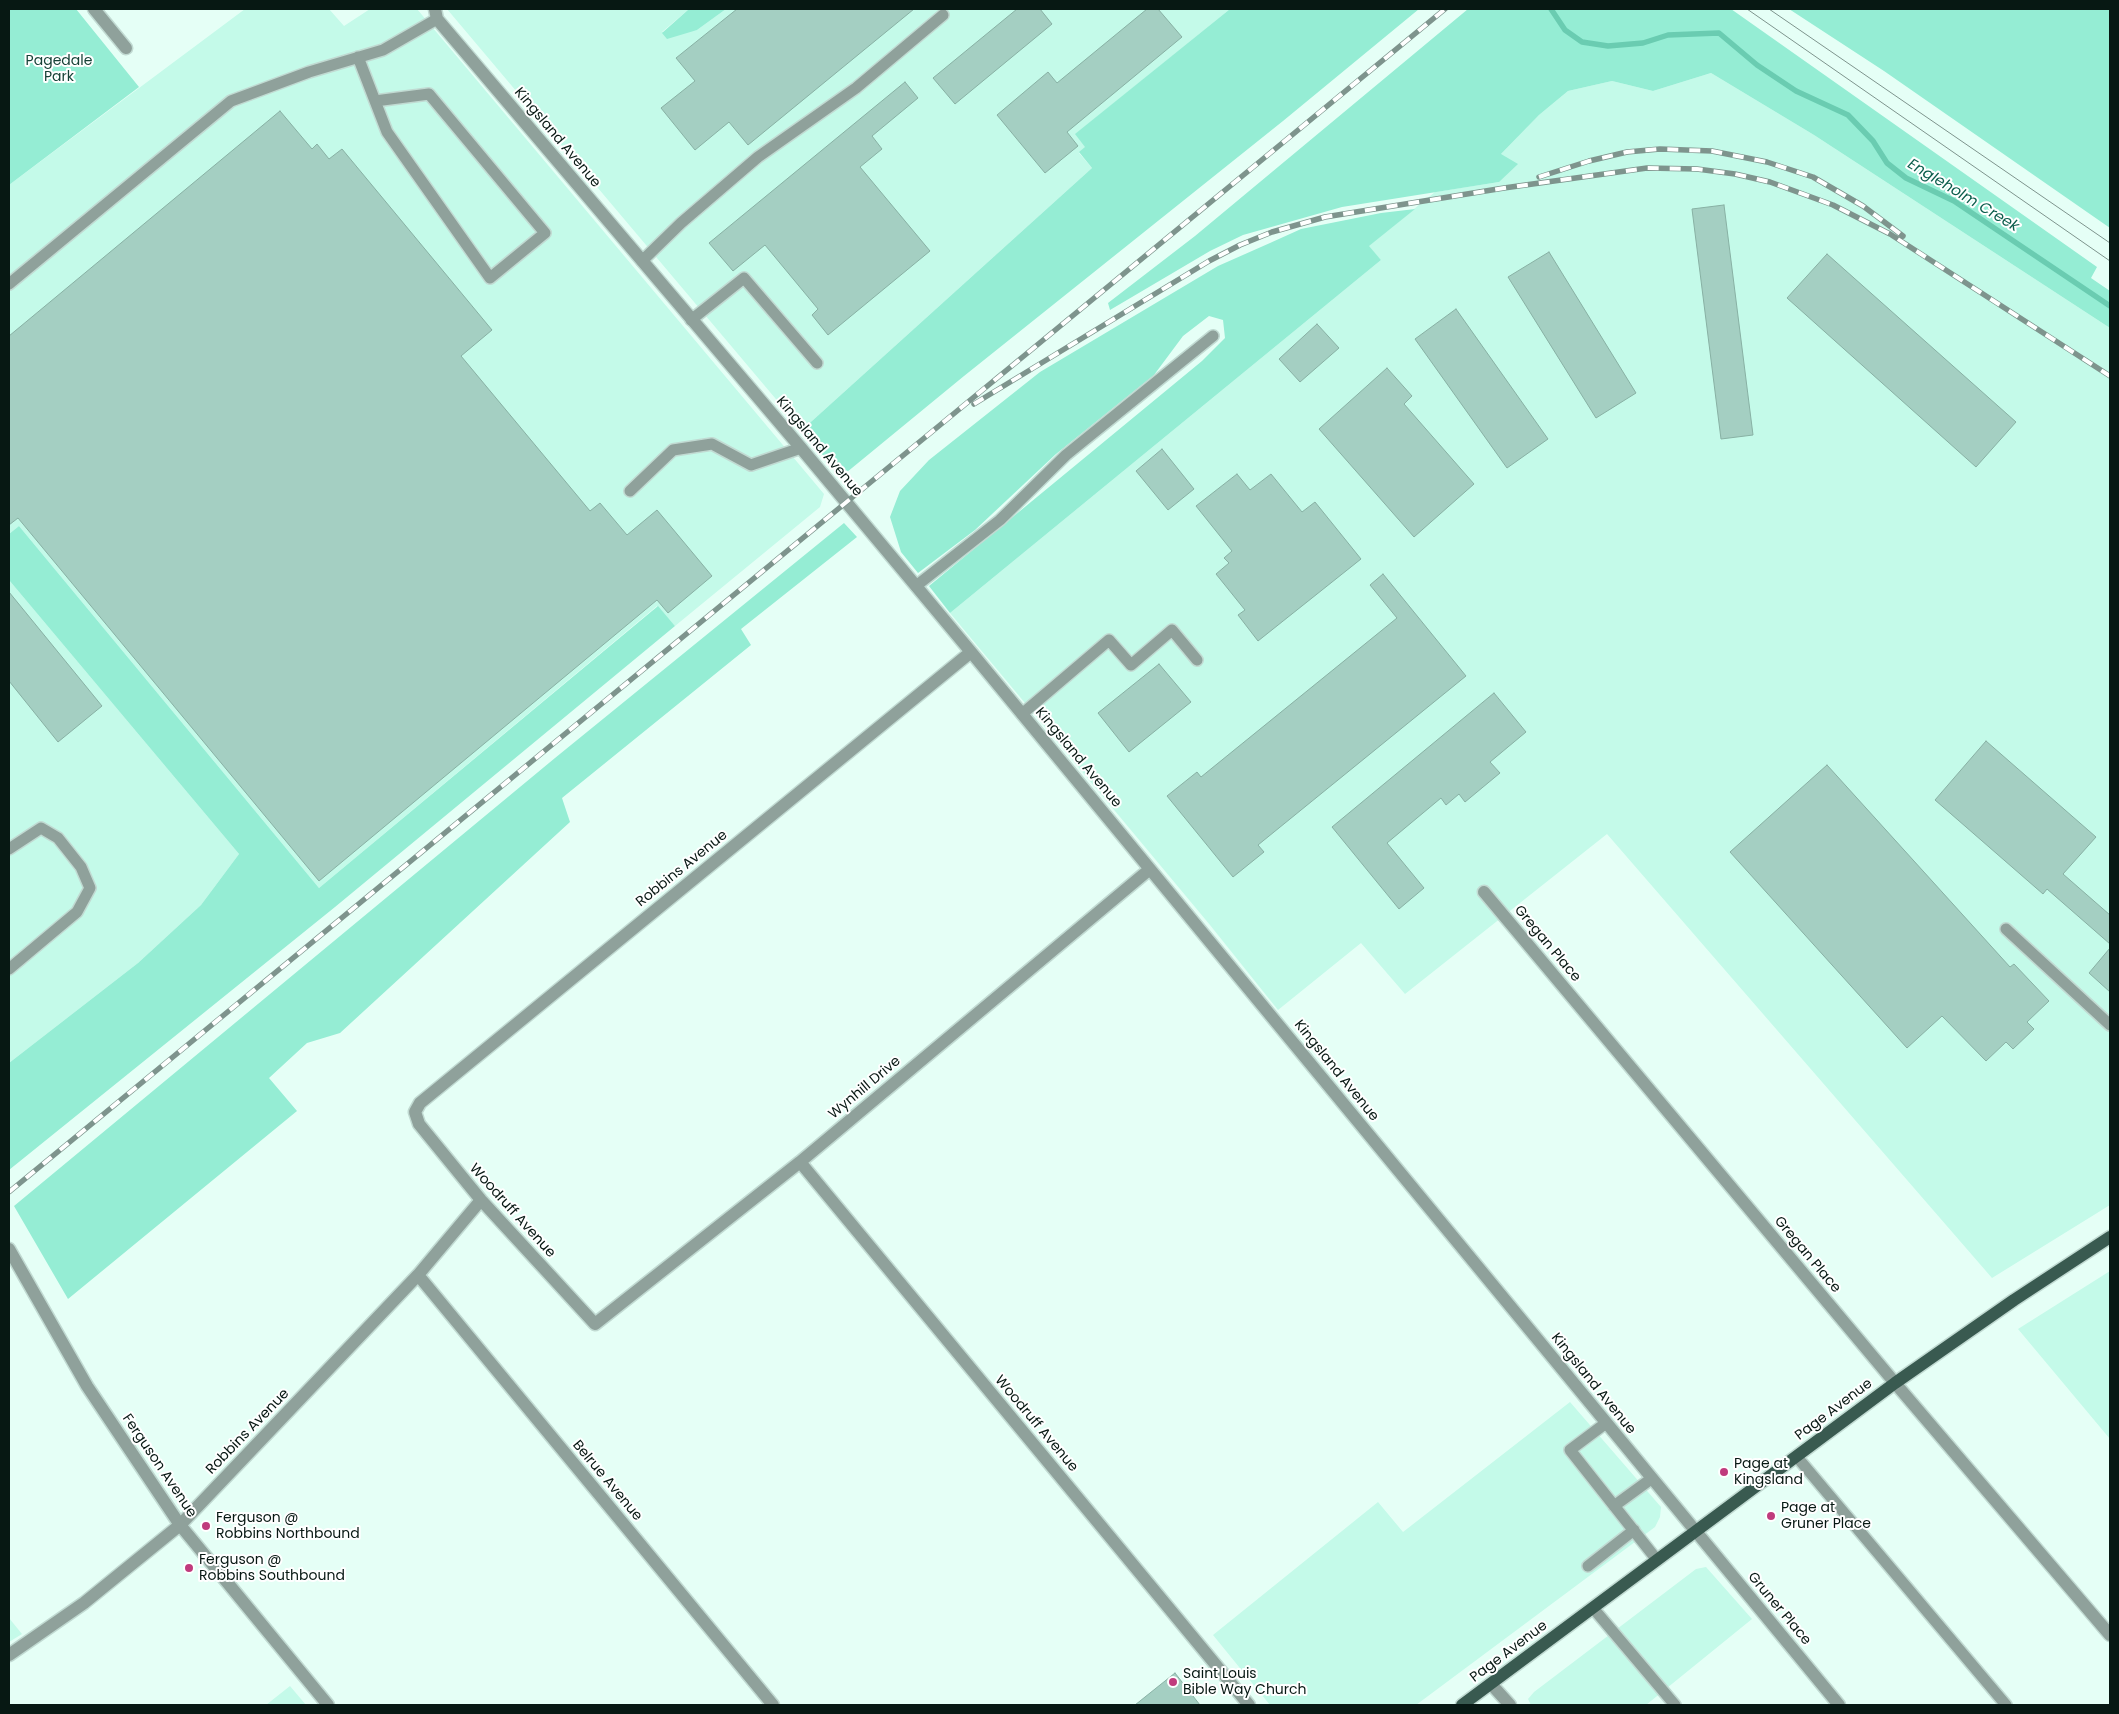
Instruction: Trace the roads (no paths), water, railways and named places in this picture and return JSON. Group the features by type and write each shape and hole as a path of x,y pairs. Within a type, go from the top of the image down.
{"main road":[{"name":"Page Avenue","path":"1462,1705 1895,1383 2014,1300 2110,1237"}],"street":[{"path":"94,9 126,48"},
{"name":"Kingsland Avenue","path":"436,14 971,652 1695,1532"},
{"name":"Robbins Avenue","path":"415,1112 420,1103 971,652"},
{"name":"Wynhill Drive","path":"595,1324 800,1162 1150,869"},
{"name":"Gregan Place","path":"1484,892 1895,1383 2110,1635"},
{"name":"Woodruff Avenue","path":"415,1112 419,1124 481,1200 595,1324"},
{"name":"Woodruff Avenue","path":"800,1162 1249,1705"},
{"name":"Robbins Avenue","path":"9,1655 84,1603 180,1525 418,1276 481,1200"},
{"name":"Ferguson Avenue","path":"11,1254 87,1386 180,1525 328,1705"},
{"name":"Belrue Avenue","path":"418,1276 773,1705"},
{"name":"Gruner Place","path":"1695,1532 1839,1705"},
{"path":"1491,1684 1510,1705"}],"lane":[{"path":"9,284 231,101 309,72 383,50 436,14"},
{"path":"642,261 681,223 758,157 856,88 943,15"},
{"path":"358,57 375,101 387,132 490,278 545,233 429,94 375,101"},
{"path":"692,320 744,278 817,363"},
{"path":"916,586 1000,520 1066,455 1213,336"},
{"path":"630,491 673,450 712,444 751,466 800,448"},
{"path":"1022,714 1109,640 1131,665 1172,630 1197,660"},
{"path":"9,848 41,828 58,838 81,867 90,888 77,912 9,969"},
{"path":"2006,929 2110,1025"},
{"path":"1606,1423 1570,1450 1657,1560"},
{"path":"1797,1457 2006,1705"},
{"path":"1614,1506 1651,1478"},
{"path":"1588,1566 1634,1530"},
{"path":"1593,1608 1676,1705"}],"waterway":[{"name":"Engleholm Creek","path":"1551,9 1565,30 1582,42 1608,46 1643,43 1668,35 1719,33 1757,65 1796,91 1848,115 1873,141 1887,163 1906,178 1954,201 2110,306"}],"tram line":[{"path":"1747,9 2110,261"},
{"path":"1769,9 2110,243"}],"railway":[{"path":"9,1192 1445,9"},
{"path":"1539,177 1589,161 1627,152 1660,149 1712,151 1767,162 1813,177 1863,206 1903,236"},
{"path":"974,404 1209,261 1240,245 1272,232 1325,217 1504,188 1647,168 1697,169 1735,174 1770,182 1833,205 1890,234 2110,376"}],"place":[{"name":"Page at Kingsland","path":"1724,1472"},
{"name":"Page at Gruner Place","path":"1771,1516"},
{"name":"Ferguson @ Robbins Northbound","path":"206,1526"},
{"name":"Ferguson @ Robbins Southbound","path":"189,1568"},
{"name":"Saint Louis Bible Way Church","path":"1173,1682"}],"park label":[{"name":"Pagedale Park","path":"59,69"}]}
